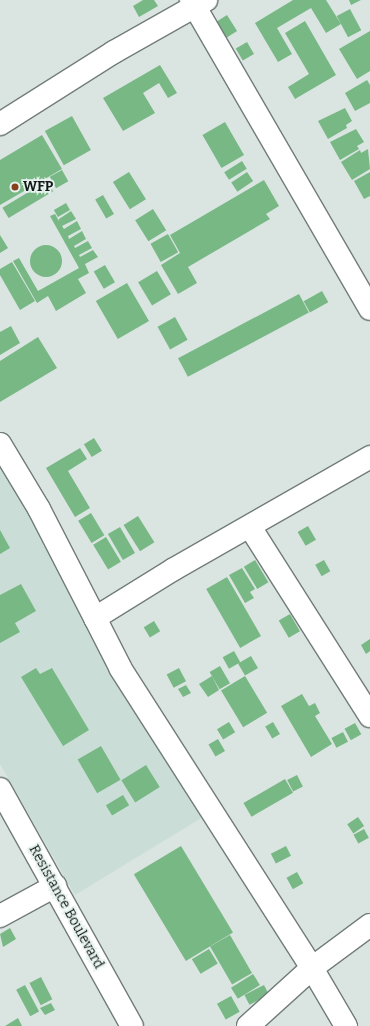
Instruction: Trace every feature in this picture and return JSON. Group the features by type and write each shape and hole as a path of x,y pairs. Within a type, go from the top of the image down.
{"main road":[{"path":"0,124 197,2 370,309"},
{"path":"0,444 39,509 121,669 312,968 346,1026"},
{"path":"95,618 174,569 250,527 370,457"},
{"path":"250,527 370,716"},
{"name":"Resistance Boulevard","path":"0,789 132,1026"},
{"path":"0,916 55,886"},
{"path":"248,1026 312,968 370,925"}],"shaded area":[{"path":"0,463 218,808 75,895 0,764"}],"building":[{"path":"143,0 154,0 158,6 139,17 133,6"},
{"path":"293,0 326,0 341,24 326,33 311,8 277,28 292,54 278,62 255,23"},
{"path":"349,0 361,0 351,5"},
{"path":"350,9 361,30 348,37 337,16"},
{"path":"227,15 237,31 226,38 216,22"},
{"path":"305,21 336,75 295,99 288,87 309,74 285,33"},
{"path":"370,31 370,71 357,79 339,49"},
{"path":"247,42 254,54 243,61 236,48"},
{"path":"160,65 177,93 168,98 159,83 143,93 155,113 123,131 103,98"},
{"path":"367,80 370,85 370,103 355,111 345,93"},
{"path":"345,108 352,121 346,125 347,128 328,139 318,121"},
{"path":"72,116 91,150 64,165 45,131"},
{"path":"225,122 244,155 221,168 202,135"},
{"path":"356,129 364,142 357,146 359,149 340,160 330,142"},
{"name":"WFP","path":"42,135 62,169 0,205 0,160"},
{"path":"368,149 370,169 352,180 341,162 360,150 361,153"},
{"path":"242,161 247,169 229,180 224,172"},
{"path":"62,170 68,181 56,188 50,177"},
{"path":"129,172 146,199 130,209 113,182"},
{"path":"247,172 253,181 237,192 231,183"},
{"path":"370,172 370,196 364,199 354,181"},
{"path":"264,180 279,206 266,214 270,219 188,267 197,283 178,294 161,265 180,253 170,235"},
{"path":"47,181 53,191 9,218 2,208"},
{"path":"103,195 114,214 106,219 95,200"},
{"path":"66,203 70,210 58,217 54,210"},
{"path":"153,209 166,230 148,241 135,220"},
{"path":"71,211 76,219 62,226 64,229 77,221 81,229 68,236 69,239 82,231 86,239 74,246 75,248 88,241 92,248 79,255 80,257 93,250 98,257 85,264 89,273 78,279 86,293 56,311 48,296 37,303 13,261 19,258 38,291 79,268 50,216 55,214 59,221 59,219"},
{"path":"168,234 178,252 161,262 151,244"},
{"path":"0,235 8,248 0,253"},
{"path":"43,245 49,245 58,249 62,261 58,273 49,277 43,277 34,273 30,264 30,258 34,249"},
{"path":"12,262 35,301 20,310 0,275 0,269"},
{"path":"105,265 115,282 104,289 94,272"},
{"path":"157,271 171,294 152,305 138,282"},
{"path":"127,283 149,321 118,339 96,301"},
{"path":"322,291 328,302 310,313 304,301"},
{"path":"299,294 309,313 188,377 178,358"},
{"path":"175,317 188,340 170,349 158,327"},
{"path":"11,326 20,343 0,355 0,332"},
{"path":"38,337 57,368 0,402 0,361"},
{"path":"94,438 102,451 92,457 84,444"},
{"path":"80,448 87,459 68,471 90,508 75,517 46,468"},
{"path":"91,513 104,535 92,543 78,521"},
{"path":"138,516 154,542 140,551 124,525"},
{"path":"308,526 316,540 306,546 298,532"},
{"path":"120,527 135,553 123,560 108,534"},
{"path":"0,530 10,548 0,554"},
{"path":"106,537 121,562 108,570 93,545"},
{"path":"255,560 268,582 257,589 244,567"},
{"path":"324,560 330,571 322,576 315,565"},
{"path":"242,568 255,589 250,592 254,598 245,603 229,575"},
{"path":"227,577 261,636 240,648 206,589"},
{"path":"21,584 36,611 15,623 20,632 0,643 0,595"},
{"path":"290,614 300,631 289,638 279,620"},
{"path":"154,621 160,631 150,637 144,627"},
{"path":"370,639 370,651 366,654 361,645"},
{"path":"234,651 240,662 229,669 223,657"},
{"path":"251,656 258,668 245,676 238,664"},
{"path":"220,666 230,683 220,689 210,672"},
{"path":"36,668 40,674 52,668 89,730 63,746 21,677"},
{"path":"179,668 186,681 174,688 167,675"},
{"path":"212,676 219,690 208,697 199,684"},
{"path":"245,676 267,713 243,727 221,690"},
{"path":"186,685 191,693 183,697 178,689"},
{"path":"302,694 309,706 315,703 320,713 315,716 332,744 311,757 281,706"},
{"path":"229,722 235,732 223,739 217,729"},
{"path":"273,722 280,734 272,739 265,726"},
{"path":"355,723 361,734 351,740 345,729"},
{"path":"343,732 348,742 336,748 331,738"},
{"path":"218,739 225,751 215,757 208,744"},
{"path":"101,746 120,780 97,793 78,760"},
{"path":"146,765 160,787 135,802 121,780"},
{"path":"297,775 303,787 293,792 287,780"},
{"path":"285,779 293,793 251,817 243,803"},
{"path":"123,795 129,805 112,816 106,805"},
{"path":"358,817 364,826 353,833 347,824"},
{"path":"364,829 369,838 358,844 354,835"},
{"path":"181,846 233,933 186,961 134,874"},
{"path":"286,846 291,856 276,864 271,854"},
{"path":"297,872 303,883 293,889 287,878"},
{"path":"10,928 16,939 3,947 0,934"},
{"path":"230,935 252,973 232,985 210,946"},
{"path":"209,949 218,964 201,974 192,959"},
{"path":"253,974 260,985 238,999 231,988"},
{"path":"41,977 52,999 41,1005 29,983"},
{"path":"25,985 39,1011 30,1016 16,990"},
{"path":"264,985 269,995 249,1005 244,995"},
{"path":"231,996 240,1012 226,1020 217,1004"},
{"path":"51,1003 55,1010 45,1015 40,1008"},
{"path":"18,1018 22,1026 5,1026"}],"place":[{"name":"WFP","path":"15,187"}]}
